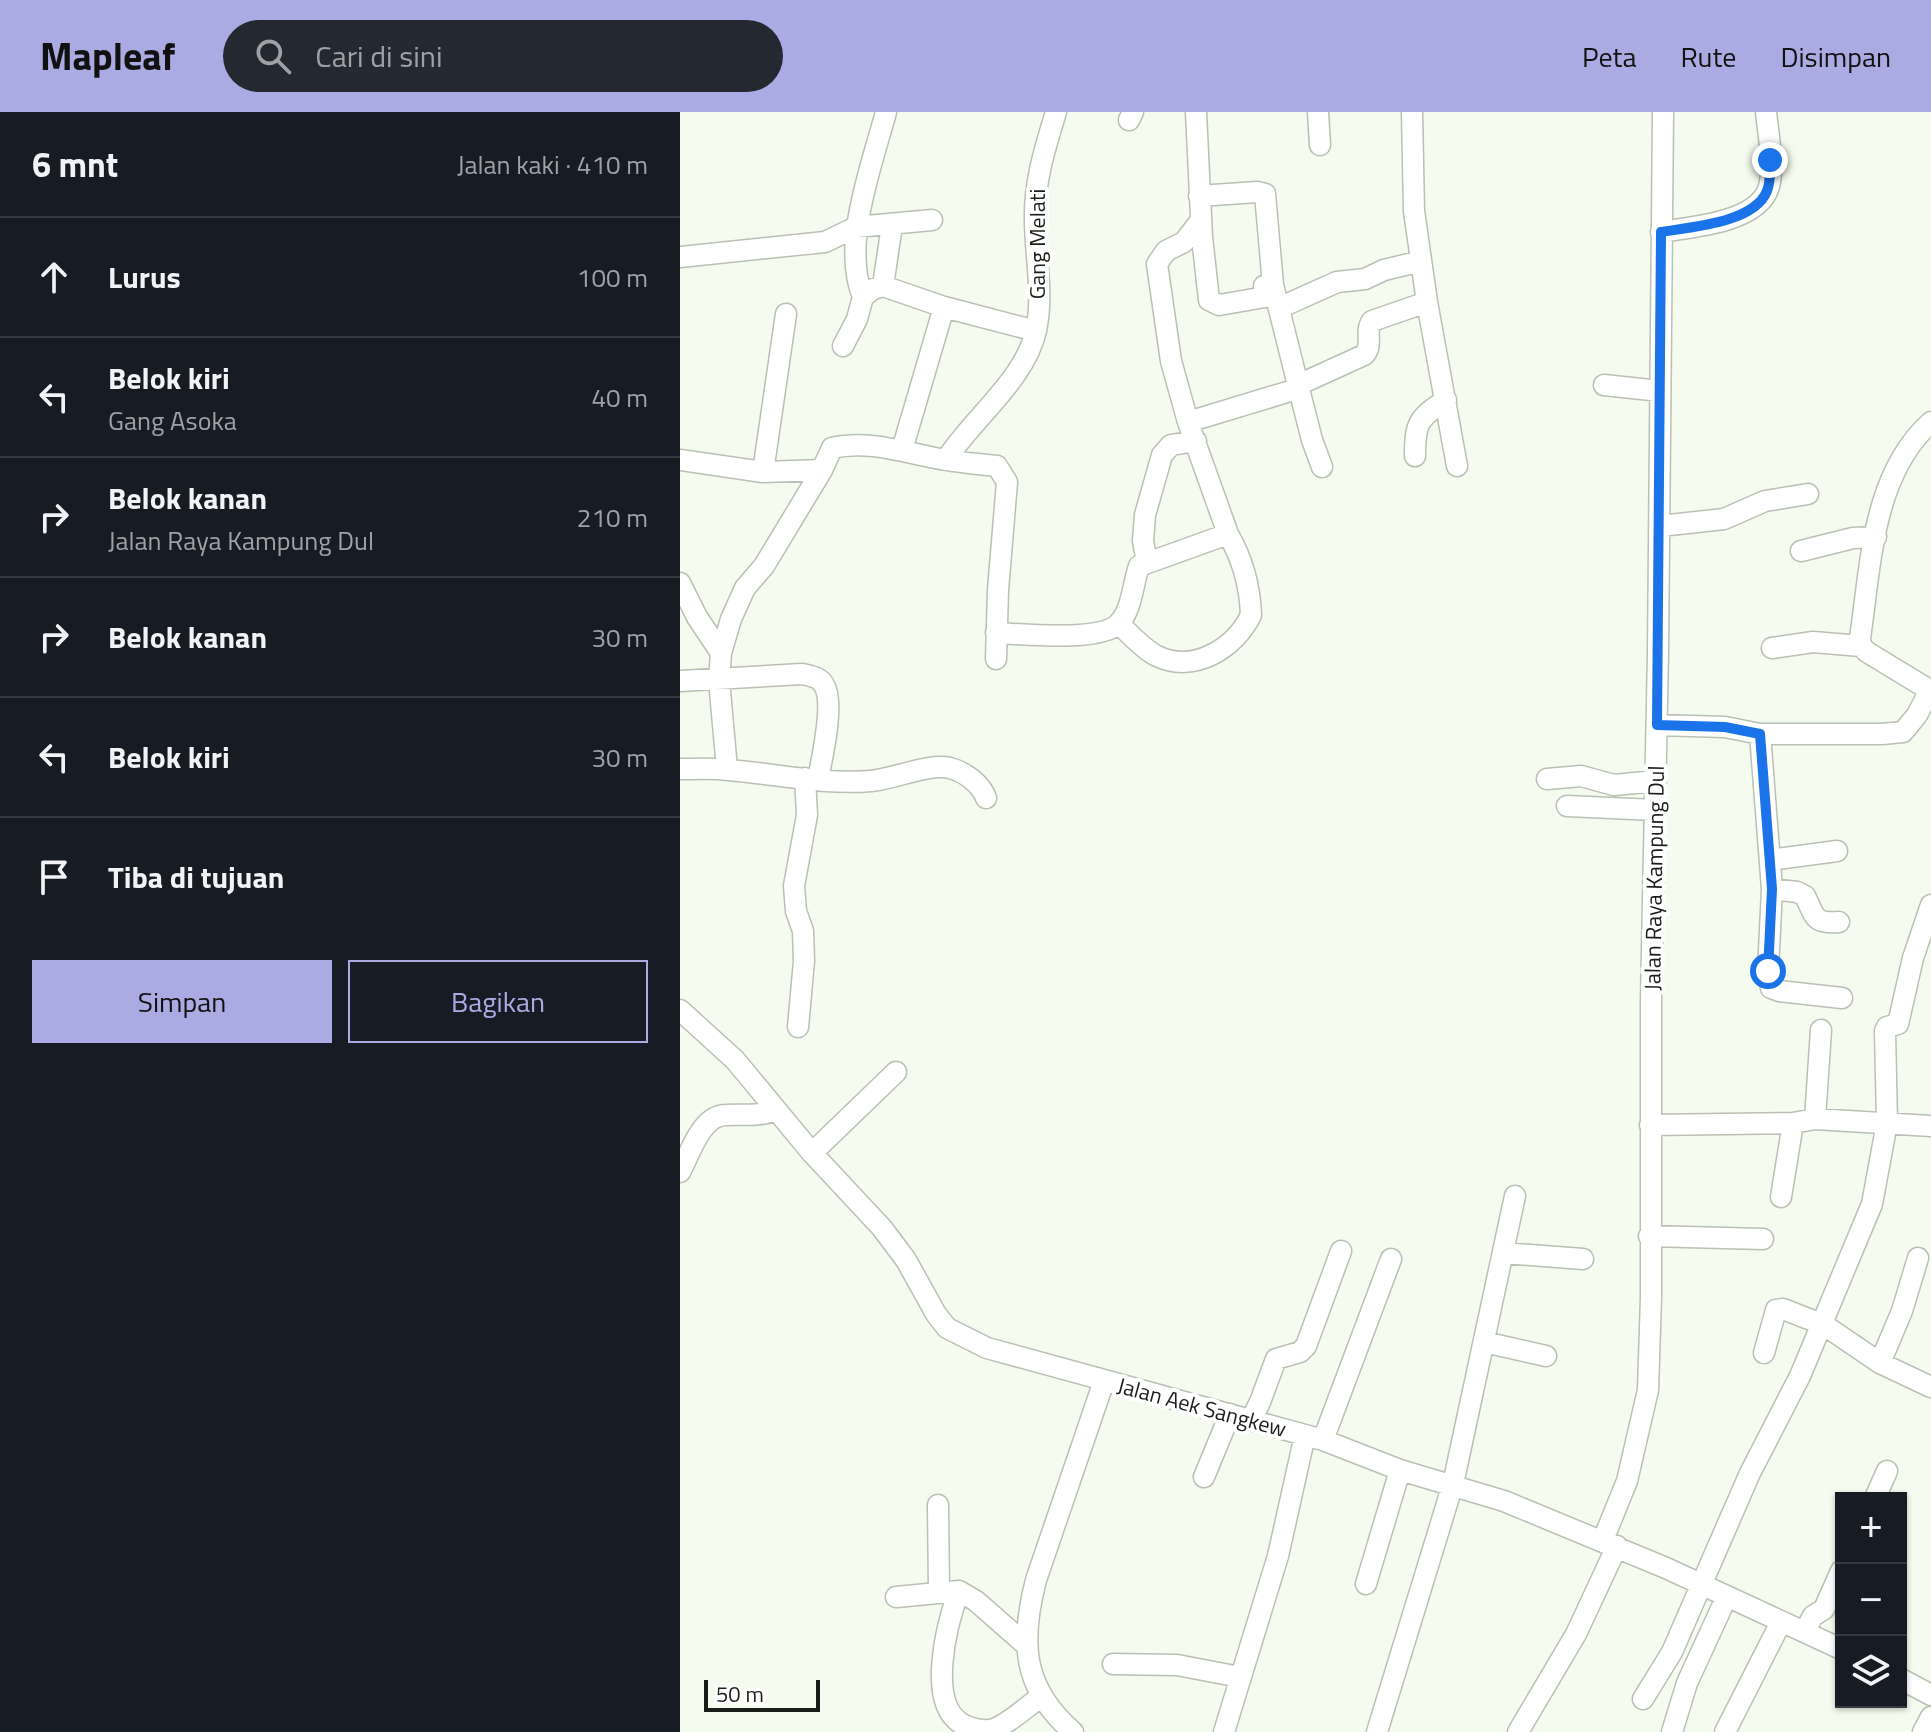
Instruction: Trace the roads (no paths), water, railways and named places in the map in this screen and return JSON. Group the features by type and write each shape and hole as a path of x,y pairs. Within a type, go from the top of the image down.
{"street":[{"path":"843,346 857,319 863,297 854,267 856,227 886,112"},
{"name":"Gang Melati","path":"1036,331 1039,286 1036,190 1038,172 1056,112"},
{"path":"1196,112 1199,196 1209,300 1219,305 1265,297 1264,286 1273,285"},
{"path":"1318,112 1320,145"},
{"path":"1412,112 1414,211 1457,466"},
{"name":"Jalan Raya Kampung Dul","path":"1518,1732 1576,1634 1610,1543 1648,1390 1663,112"},
{"path":"1661,232 1738,217 1767,193 1770,178 1766,112"},
{"path":"1199,196 1265,194 1273,285 1322,467"},
{"path":"680,257 825,242 856,227 932,220"},
{"path":"1119,624 1157,656 1182,662 1197,661 1236,639 1251,615 1236,549 1192,432 1171,361 1157,264 1166,251 1184,242 1201,220"},
{"path":"883,286 892,225"},
{"path":"1279,308 1337,282 1365,279 1384,270 1421,261"},
{"path":"863,297 883,286 944,307 1036,331 1002,393 964,433 946,460"},
{"path":"1147,562 1143,526 1162,455 1171,445 1192,432 1364,355 1370,346 1368,330 1372,321 1427,302"},
{"path":"902,450 944,307"},
{"path":"763,472 786,314"},
{"path":"1604,385 1660,391"},
{"path":"1415,456 1415,431 1420,420 1446,400"},
{"path":"1861,646 1882,500 1904,452 1931,422"},
{"path":"727,769 719,680 721,653 731,619 745,588 764,566 832,448 846,445 902,450 946,460 997,466 1007,482 996,659"},
{"path":"680,460 763,472 822,470"},
{"path":"1660,526 1724,519 1765,501 1808,494"},
{"path":"996,633 1085,634 1109,630 1119,624 1124,616 1139,566 1228,534"},
{"path":"1801,551 1853,538 1876,537"},
{"path":"680,583 697,617 721,653"},
{"path":"1657,725 1725,727 1760,734 1903,732 1930,692 1861,646 1813,642 1772,648"},
{"path":"680,681 802,674 824,684 828,699 826,727 812,779 794,886 796,911 803,931 804,961 798,1027"},
{"path":"1760,734 1772,889 1768,971 1771,988 1842,998"},
{"path":"680,769 727,769 812,779 868,781 951,768 979,784 986,798"},
{"path":"1547,779 1581,776 1614,785 1656,781"},
{"path":"1567,806 1655,810"},
{"path":"1770,860 1837,851"},
{"path":"1772,889 1797,892 1805,896 1812,915 1818,920 1839,922"},
{"path":"1643,1699 1672,1652 1750,1473 1824,1325 1872,1204 1887,1123 1885,1031 1887,1027 1898,1024 1913,958 1931,905"},
{"name":"Jalan Aek Sangkew","path":"680,1010 735,1060 812,1153 882,1228 906,1260 947,1328 987,1348 1314,1438 1400,1470 1453,1484 1610,1543 1835,1646"},
{"path":"1815,1119 1821,1030"},
{"path":"812,1153 896,1072"},
{"path":"680,1172 706,1124 714,1118 729,1114 761,1116 776,1110"},
{"path":"1650,1125 1793,1123 1815,1119 1931,1126"},
{"path":"1781,1197 1793,1123"},
{"path":"1377,1732 1453,1484 1515,1196"},
{"path":"1649,1236 1763,1239"},
{"path":"1251,1420 1276,1359 1300,1352 1306,1346 1341,1251"},
{"path":"1503,1253 1583,1259"},
{"path":"1880,1363 1902,1311 1918,1258"},
{"path":"1224,1732 1314,1438 1391,1259"},
{"path":"1764,1353 1776,1310 1783,1309 1824,1325 1880,1363 1931,1387"},
{"path":"1484,1342 1546,1356"},
{"path":"1066,1729 1041,1697 1025,1644 1029,1605 1104,1381"},
{"path":"1204,1477 1230,1414"},
{"path":"1366,1584 1400,1470"},
{"path":"1878,1492 1887,1471"},
{"path":"938,1505 951,1613 942,1666 943,1696 948,1712 970,1727 994,1729 1041,1697"},
{"path":"1805,1631 1813,1616 1824,1609 1835,1584"},
{"path":"896,1597 949,1591 976,1601 1025,1644"},
{"path":"1672,1732 1687,1683 1727,1596"},
{"path":"1725,1732 1781,1622"},
{"path":"1672,1652 1687,1683"},
{"path":"1113,1664 1177,1665 1240,1677"},
{"path":"1907,1682 1931,1695"},
{"path":"1923,1732 1931,1717"}]}
